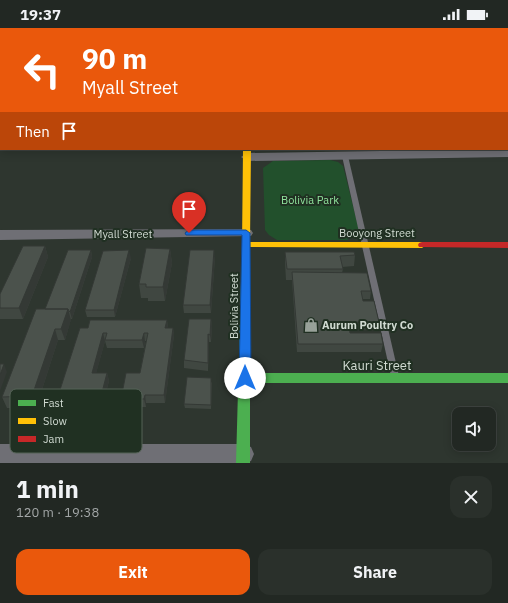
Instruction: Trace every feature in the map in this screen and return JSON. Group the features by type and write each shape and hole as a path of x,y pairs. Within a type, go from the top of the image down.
{"street":[{"path":"247,153 344,156 508,154"},
{"name":"Bolivia Street","path":"243,458 247,153"},
{"name":"Myall Street","path":"0,235 246,239"},
{"name":"Booyong Street","path":"246,239 364,245 508,245"},
{"name":"Kauri Street","path":"245,378 508,378"},
{"path":"0,454 243,458"}],"lane":[{"path":"344,156 396,378"}],"green space":[{"name":"Bolivia Park","path":"330,160 338,162 343,166 359,230 354,236 347,240 277,240 269,235 265,230 263,168 273,161"}],"building":[{"path":"23,246 45,246 19,308 0,308 0,294"},
{"path":"146,248 170,249 163,287 146,287 146,284 139,284"},
{"path":"68,250 91,250 70,312 68,309 45,309"},
{"path":"129,250 114,310 85,310 103,251"},
{"path":"190,250 214,250 210,305 183,305"},
{"path":"285,252 354,252 355,255 340,256 343,269 287,269"},
{"path":"292,272 367,273 371,291 361,291 363,301 374,301 379,322 348,322 350,333 381,333 383,344 298,344"},
{"path":"36,309 68,309 61,329 55,329 34,389 10,389 10,397 2,397"},
{"path":"189,319 211,319 210,335 208,334 208,363 184,360"},
{"path":"90,320 167,320 165,328 173,328 164,395 145,395 144,399 142,399 142,389 123,389 126,373 140,373 148,333 144,333 142,340 105,340 107,333 103,333 92,373 107,373 103,389 60,389 80,328 88,328"},
{"path":"0,364 4,364 0,375"},
{"path":"187,377 211,378 211,405 184,404"}],"traffic: fast":[{"path":"243,463 246,245"},
{"path":"245,378 508,378"}],"traffic: slow":[{"path":"246,245 247,150"},
{"path":"246,245 422,245"}],"traffic: jam":[{"path":"422,245 508,245"}],"place":[{"name":"Aurum Poultry Co","path":"311,325"}],"route":[{"path":"189,233 246,233 245,378"}]}
